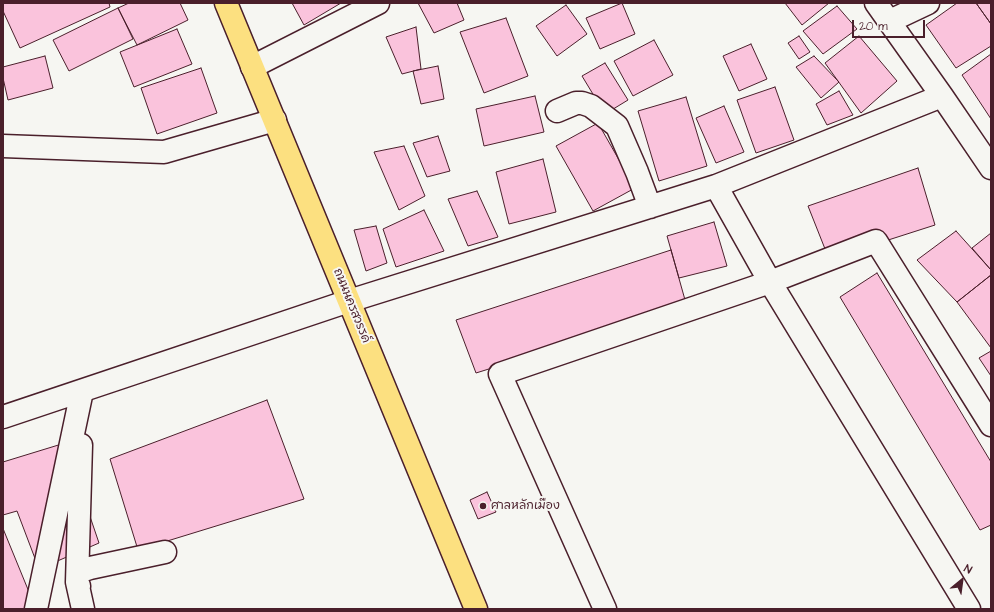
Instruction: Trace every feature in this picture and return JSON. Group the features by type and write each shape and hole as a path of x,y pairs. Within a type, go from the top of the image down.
{"main road":[{"name":"ถนนนครสวรรค์","path":"226,3 476,609"}],"street":[{"path":"252,67 378,3"},
{"path":"876,3 991,168"},
{"path":"890,21 928,3"},
{"path":"3,417 349,301 716,186 942,96"},
{"path":"557,111 576,103 582,103 591,106 617,126 650,206"},
{"path":"3,146 164,152 275,120"},
{"path":"716,186 770,282 969,609"},
{"path":"605,609 500,374 770,282 876,241 991,425"},
{"path":"82,391 77,582 83,609"},
{"path":"36,609 82,391"},
{"path":"66,609 77,582 78,572 90,568 165,552"},
{"path":"77,582 88,609"}],"building":[{"path":"3,3 109,3 110,7 20,48 3,11"},
{"path":"129,3 180,3 188,20 137,45 118,8"},
{"path":"292,3 341,3 304,25"},
{"path":"418,3 457,3 464,20 434,33"},
{"path":"622,3 635,34 600,49 586,18"},
{"path":"785,3 829,3 802,25"},
{"path":"957,3 976,3 991,24 991,46 956,68 926,25"},
{"path":"976,3 991,3 991,24"},
{"path":"566,5 587,34 557,56 536,26"},
{"path":"837,6 857,29 823,54 803,31"},
{"path":"118,8 133,39 69,71 53,40"},
{"path":"506,18 528,76 484,93 460,32"},
{"path":"416,27 421,69 402,74 386,37"},
{"path":"177,29 192,64 134,87 120,52"},
{"path":"799,36 810,52 799,59 788,43"},
{"path":"859,36 897,81 861,113 825,63"},
{"path":"654,40 673,75 633,96 614,61"},
{"path":"751,44 767,79 739,91 723,56"},
{"path":"991,54 991,119 962,75"},
{"path":"45,56 53,88 8,100 3,78 3,67"},
{"path":"814,56 839,82 821,98 796,67"},
{"path":"605,63 628,100 605,114 582,76"},
{"path":"438,66 444,99 421,104 413,71"},
{"path":"201,68 217,113 157,134 141,88"},
{"path":"775,87 794,140 756,153 737,100"},
{"path":"839,91 853,115 827,125 816,104"},
{"path":"535,96 544,132 484,146 476,109"},
{"path":"686,97 707,166 659,181 638,111"},
{"path":"724,106 744,152 716,163 696,118"},
{"path":"598,123 635,188 593,211 556,146"},
{"path":"438,136 450,171 427,177 413,143"},
{"path":"404,146 425,196 399,210 374,152"},
{"path":"543,159 556,212 509,224 496,172"},
{"path":"918,168 935,225 829,259 808,206"},
{"path":"477,191 498,237 468,246 448,199"},
{"path":"424,210 444,251 396,267 383,229"},
{"path":"714,222 727,266 679,278 667,236"},
{"path":"376,226 387,263 366,271 354,230"},
{"path":"956,231 991,270 991,275 957,302 917,260"},
{"path":"991,233 991,270 972,248"},
{"path":"671,250 687,307 476,373 456,320"},
{"path":"877,273 991,462 991,525 980,530 840,297"},
{"path":"991,275 991,348 957,302"},
{"path":"991,351 991,376 979,358"},
{"path":"267,400 304,499 138,550 110,459"},
{"path":"65,443 99,543 39,569 17,511 3,515 3,462"},
{"name":"ศาลหลักเมือง","path":"487,492 496,512 478,519 470,500"},
{"path":"4,531 36,609 3,609"}],"place":[{"name":"ศาลหลักเมือง","path":"483,506"}]}
